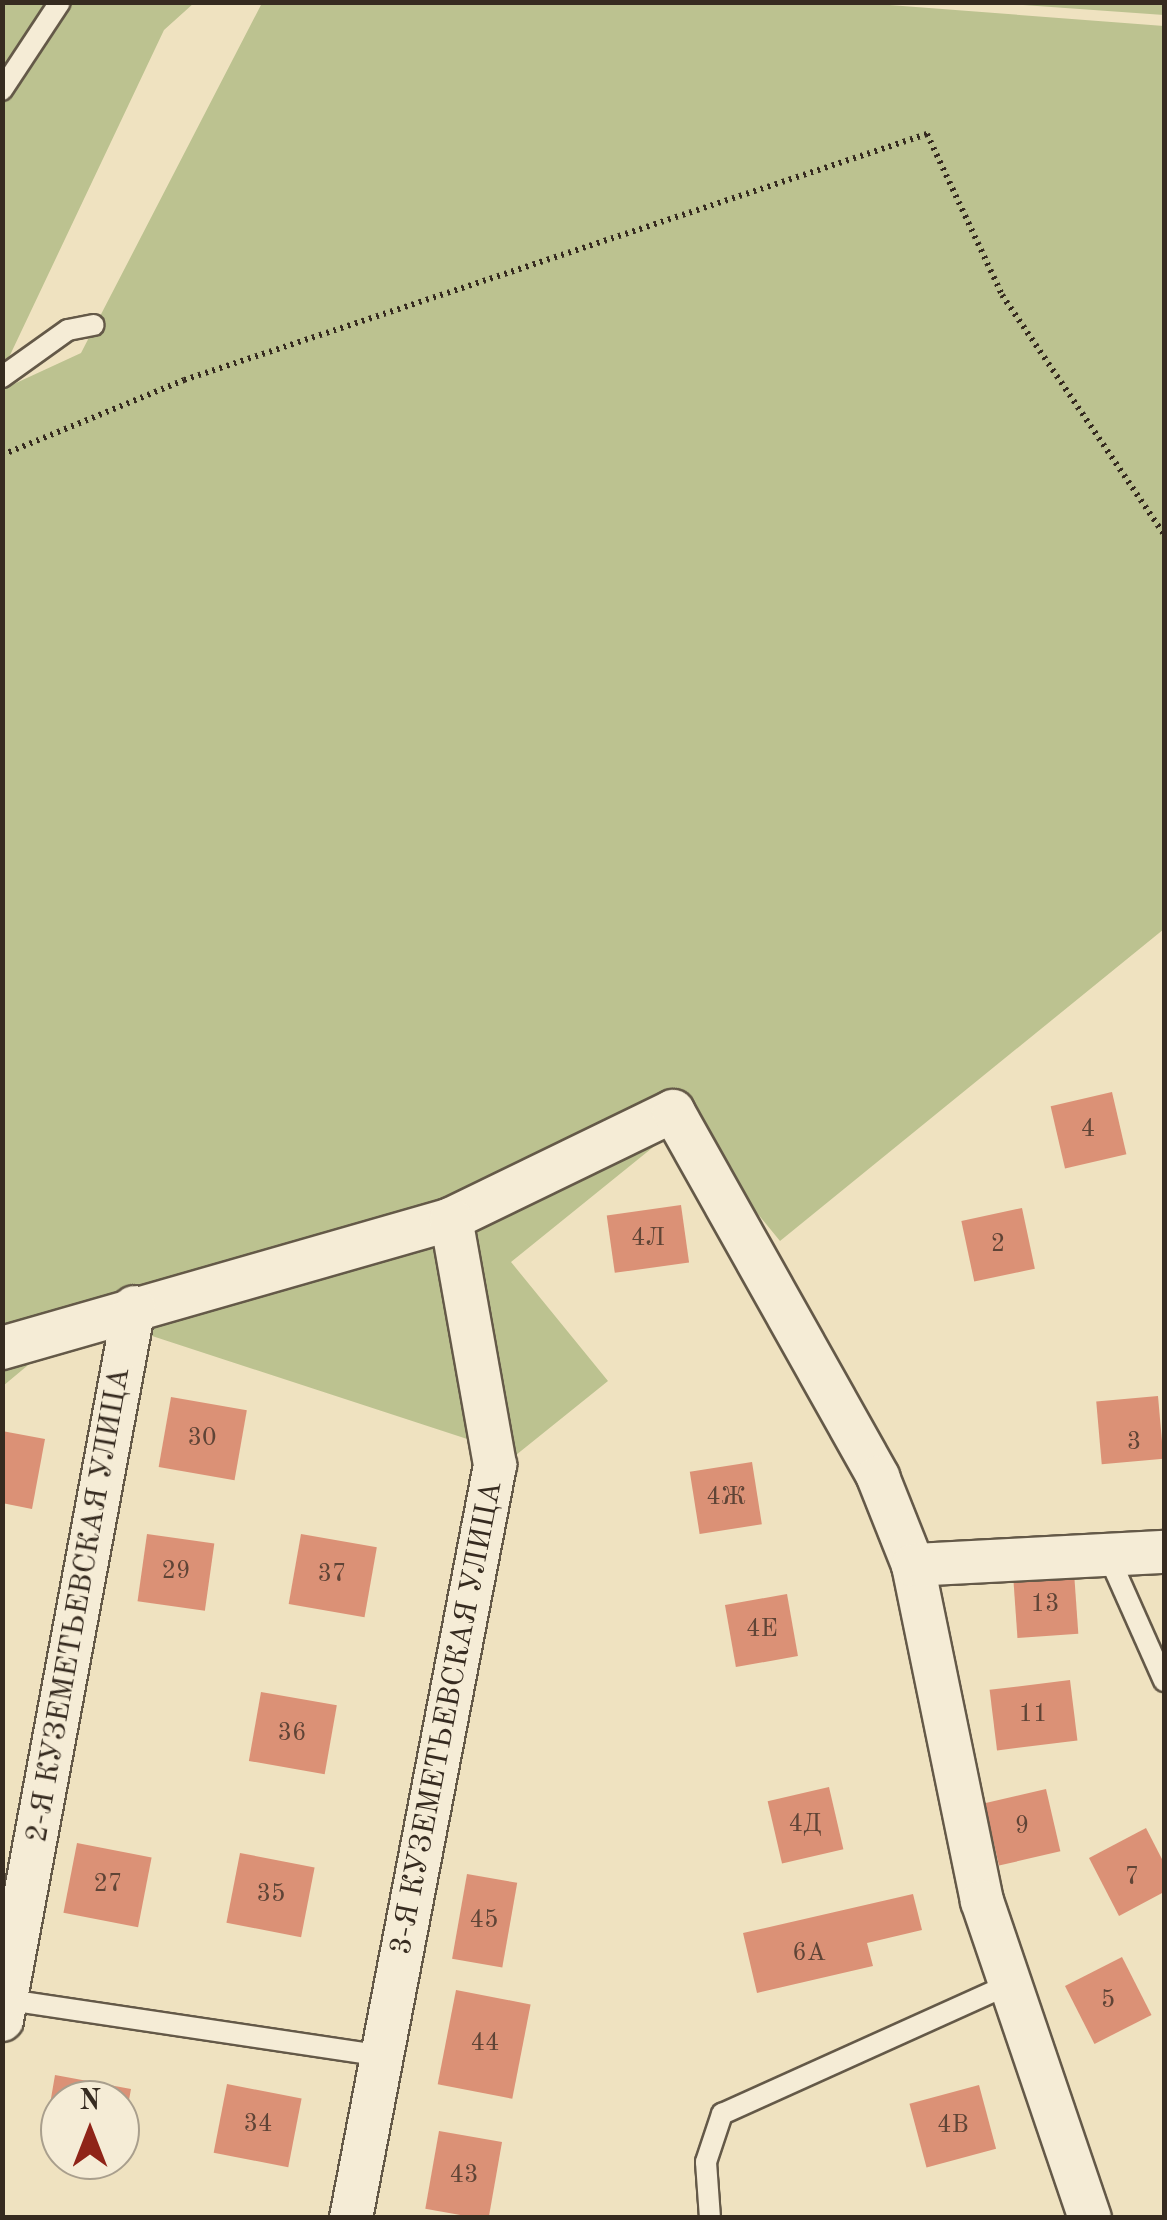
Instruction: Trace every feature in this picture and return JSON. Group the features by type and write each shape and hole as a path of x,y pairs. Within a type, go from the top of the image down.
{"street":[{"path":"2,1348 451,1219 673,1111 878,1477 913,1565 1006,1986 1090,2218"},
{"name":"3-Я КУЗЕМЕТЬЕВСКАЯ УЛИЦА","path":"351,2218 495,1465 451,1219"},
{"name":"2-Я КУЗЕМЕТЬЕВСКАЯ УЛИЦА","path":"4,2006 134,1307"},
{"path":"913,1565 1164,1552"}],"lane":[{"path":"2,90 60,2"},
{"path":"2,376 68,330 94,325"},
{"path":"1108,1555 1164,1681"},
{"path":"710,2218 706,2162 722,2114 1006,1986"},
{"path":"4,2006 382,2056"}],"path":[{"path":"2,454 184,380 927,134 1002,295 1164,534"}],"green space":[{"path":"850,2 1164,26 1164,929 780,1241 683,1123 511,1262 608,1381 516,1455 88,1315 3,1386 3,389 81,353 262,3"},
{"path":"3,3 194,3 164,30 3,370"},
{"path":"994,3 1164,3 1164,15"}],"building":[{"path":"1112,1092 1126,1154 1065,1169 1051,1106"},
{"path":"681,1205 689,1262 615,1273 607,1215"},
{"path":"1022,1208 1035,1269 974,1282 961,1221"},
{"path":"1158,1396 1163,1459 1102,1464 1096,1401"},
{"path":"171,1397 247,1410 235,1480 159,1467"},
{"path":"2,1431 45,1439 32,1509 2,1503"},
{"path":"752,1462 762,1524 700,1534 690,1472"},
{"path":"147,1534 214,1543 205,1611 138,1601"},
{"path":"301,1534 377,1547 365,1617 289,1604"},
{"path":"1074,1572 1078,1634 1017,1638 1013,1576"},
{"path":"787,1594 798,1656 736,1667 725,1605"},
{"path":"1070,1680 1077,1741 997,1750 990,1690"},
{"path":"261,1692 337,1705 325,1774 249,1761"},
{"path":"829,1787 843,1849 782,1864 768,1801"},
{"path":"1046,1789 1060,1851 999,1866 985,1803"},
{"path":"1146,1828 1164,1863 1164,1892 1119,1916 1089,1858"},
{"path":"77,1843 152,1858 138,1927 63,1913"},
{"path":"240,1853 315,1868 301,1937 226,1923"},
{"path":"467,1874 517,1883 502,1968 452,1959"},
{"path":"913,1894 922,1930 867,1943 873,1966 757,1993 743,1933"},
{"path":"1122,1957 1152,2015 1094,2044 1065,1986"},
{"path":"456,1990 531,2005 512,2099 438,2084"},
{"path":"55,2075 82,2080 54,2080"},
{"path":"227,2084 302,2099 288,2167 214,2153"},
{"path":"979,2085 996,2149 927,2167 909,2104"},
{"path":"439,2131 502,2142 489,2218 425,2209"}]}
